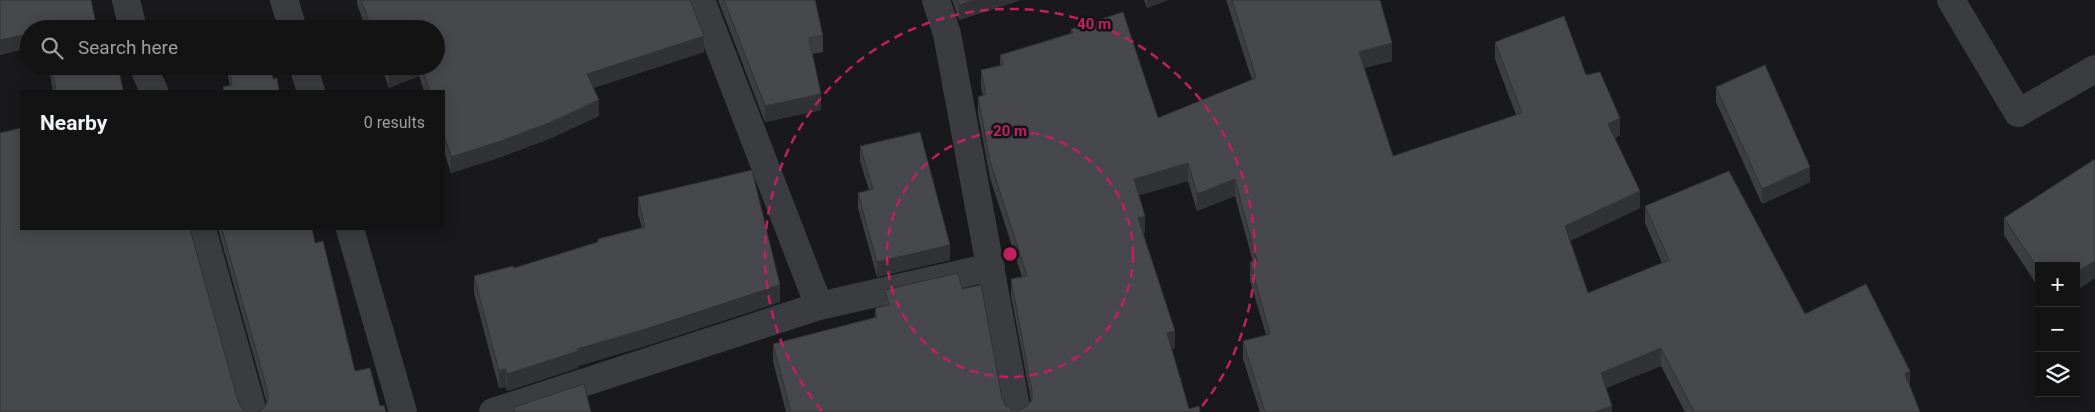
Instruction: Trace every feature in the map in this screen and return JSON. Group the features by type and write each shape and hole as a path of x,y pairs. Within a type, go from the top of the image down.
{"street":[{"path":"126,0 131,20"},
{"path":"284,0 290,20"},
{"path":"702,0 819,306"},
{"path":"936,0 947,34 1017,412"},
{"path":"1951,0 2018,113 2095,69"},
{"path":"147,75 154,90"},
{"path":"306,75 311,90"},
{"path":"202,230 253,412"},
{"path":"350,230 403,412"},
{"path":"493,412 819,306 991,267"}],"building":[{"path":"0,0 91,0 95,20 20,20 20,36 0,40"},
{"path":"361,0 690,0 704,36 587,74 599,100 549,123 451,157 445,138 445,90 430,90 424,75 445,75 445,20 369,20"},
{"path":"724,0 815,0 823,36 809,38 821,94 765,106"},
{"path":"957,0 973,0 959,5"},
{"path":"1232,0 1380,0 1392,43 1359,52 1393,156 1522,113 1495,42 1564,16 1586,75 1600,72 1620,118 1608,124 1640,191 1565,226 1588,293 1669,260 1645,206 1729,171 1805,314 1866,284 1910,371 1905,374 1920,412 1694,412 1661,348 1601,373 1612,406 1594,412 1265,412 1243,341 1270,334 1250,262 1257,261 1235,179 1197,194 1188,163 1134,179 1145,216 1138,218 1175,331 1167,333 1189,409 1199,406 1200,412 791,412 773,344 877,317 875,308 889,305 885,290 958,273 962,289 981,285 1002,398 1005,405 1012,410 1020,410 1027,406 1032,400 1032,392 1011,279 1027,276 990,161 978,97 986,94 981,70 1003,65 1000,55 1073,33 1071,29 1123,12 1158,118 1256,78"},
{"path":"1765,65 1810,167 1762,189 1716,87"},
{"path":"53,75 120,75 123,90 56,90"},
{"path":"230,75 272,75 273,79 277,78 279,90 224,90 223,87 232,85"},
{"path":"20,128 20,230 190,230 238,401 242,409 248,412 0,412 0,133"},
{"path":"920,132 950,245 877,262 858,193 873,189 860,146"},
{"path":"2095,159 2095,261 2080,270 2080,262 2035,262 2035,264 2004,218"},
{"path":"752,170 780,285 649,328 577,349 578,351 507,374 506,369 499,371 474,276 513,266 514,268 598,242 598,239 645,227 638,197"},
{"path":"222,230 312,230 315,243 323,241 355,371 370,368 380,406 384,405 386,412 257,412 264,408 268,401 268,393"},
{"path":"584,384 591,412 515,412 514,407"}]}
